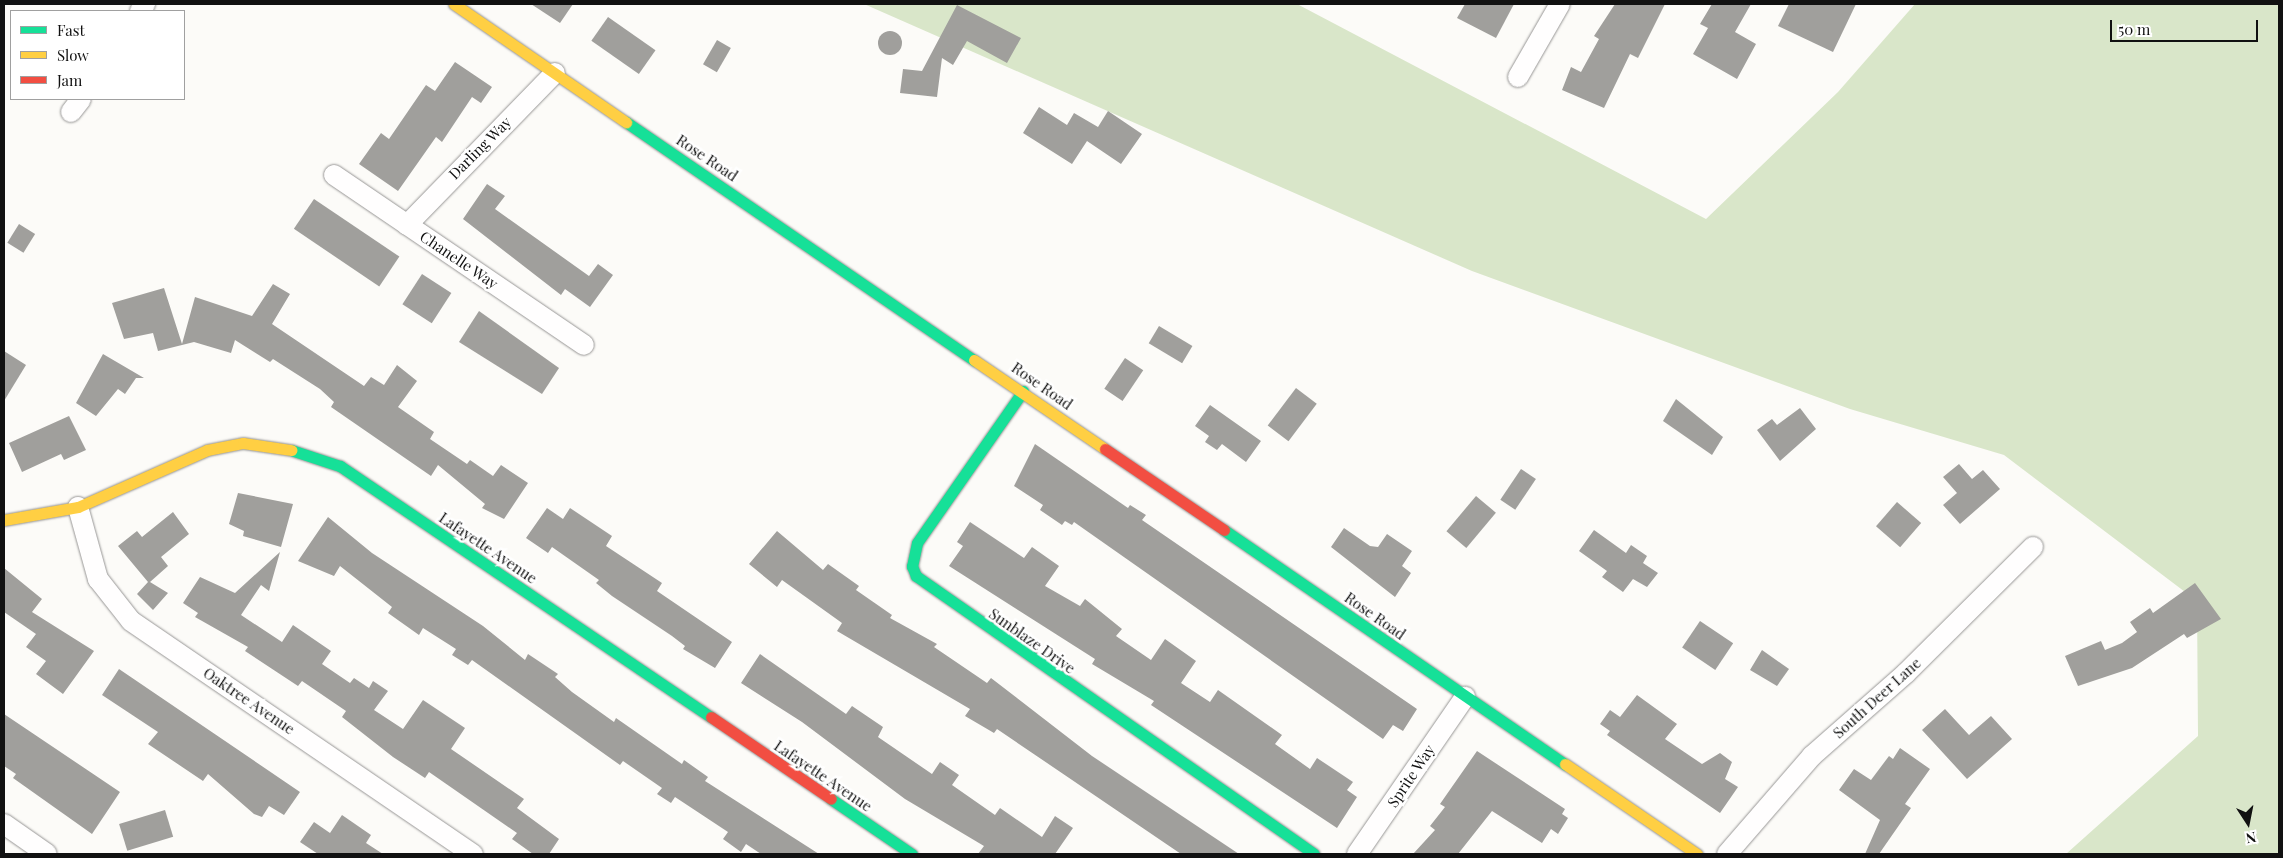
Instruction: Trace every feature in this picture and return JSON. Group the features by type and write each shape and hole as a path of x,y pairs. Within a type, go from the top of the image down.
{"street":[{"name":"Rose Road","path":"454,4 1023,391 1465,697 1697,854"},
{"path":"1518,77 1560,4"},
{"name":"Darling Way","path":"407,225 555,73"},
{"name":"Chanelle Way","path":"334,175 584,345"},
{"name":"Sunblaze Drive","path":"1023,391 916,543 912,566 916,576 1314,854"},
{"name":"Lafayette Avenue","path":"4,520 78,507 207,450 243,443 309,452 348,471 912,854"},
{"name":"Oaktree Avenue","path":"78,507 98,579 130,621 473,854"},
{"name":"South Deer Lane","path":"1727,854 1812,756 1920,659 2033,547"},
{"name":"Sprite Way","path":"1358,854 1465,697"},
{"path":"4,824 47,854"}],"green space":[{"path":"864,4 1297,4 1706,219 1838,92 1915,4 2279,4 2279,854 2066,854 2198,736 2197,601 2004,455 1850,409 1472,271"}],"building":[{"path":"531,4 573,4 560,23"},
{"path":"1465,4 1514,4 1496,38 1457,18"},
{"path":"1615,4 1665,4 1638,58 1630,54 1604,108 1562,90 1571,67 1581,72 1599,39 1594,36"},
{"path":"1712,4 1751,4 1735,32 1756,44 1737,79 1693,54 1708,28 1700,24"},
{"path":"1789,4 1856,4 1833,52 1778,26"},
{"path":"957,5 1021,38 1007,63 967,41 953,65 942,58 937,97 900,93 903,69 922,71"},
{"path":"608,17 656,50 639,74 591,41"},
{"path":"890,31 899,34 902,43 899,52 890,55 881,52 878,43 881,34"},
{"path":"717,40 731,48 717,72 703,64"},
{"path":"455,62 492,87 481,103 472,97 442,142 436,137 398,191 359,164 381,133 389,139 426,85 435,91"},
{"path":"1039,107 1067,125 1074,113 1098,127 1108,111 1142,134 1121,164 1087,141 1072,164 1023,133"},
{"path":"487,184 505,196 495,209 589,276 598,264 613,275 590,307 565,289 561,295 463,219"},
{"path":"314,199 399,257 379,286 294,229"},
{"path":"19,224 35,234 23,253 7,243"},
{"path":"422,274 451,293 432,323 402,304"},
{"path":"273,284 290,294 272,324 364,386 371,377 384,385 397,365 417,381 398,407 434,432 430,439 467,464 470,460 493,476 501,465 528,483 504,519 482,508 485,504 438,465 431,476 331,407 334,402 320,389 273,359 270,362 235,340 231,353 194,342 158,351 153,333 124,339 112,303 164,288 182,344 195,297 252,316"},
{"path":"479,311 559,368 542,394 459,342"},
{"path":"1159,326 1192,346 1182,363 1149,343"},
{"path":"4,351 26,365 4,401"},
{"path":"103,354 144,378 136,378 125,394 118,389 96,416 76,403"},
{"path":"1125,358 1143,370 1123,401 1104,389"},
{"path":"1296,388 1317,404 1288,441 1268,426"},
{"path":"1676,399 1723,437 1712,455 1663,421"},
{"path":"1210,405 1261,441 1246,462 1222,444 1217,450 1205,442 1209,436 1195,426"},
{"path":"1800,408 1816,429 1780,461 1757,430 1772,419 1777,425"},
{"path":"69,416 86,450 64,460 61,454 22,472 9,443"},
{"path":"1035,444 1128,508 1130,505 1146,515 1142,520 1417,709 1403,731 1393,725 1383,739 1074,522 1072,525 1065,521 1062,525 1040,510 1043,505 1014,486"},
{"path":"1959,464 1972,479 1983,470 2000,489 1960,524 1943,505 1957,493 1943,477"},
{"path":"1521,469 1536,479 1515,510 1500,500"},
{"path":"238,493 293,504 281,547 243,536 244,531 229,524"},
{"path":"1476,496 1496,513 1466,548 1446,531"},
{"path":"1897,502 1921,523 1900,547 1876,526"},
{"path":"547,508 563,519 570,508 612,536 606,546 662,583 657,591 732,642 715,668 683,649 685,646 612,596 596,583 599,580 552,547 548,553 526,538"},
{"path":"173,512 189,534 161,557 168,566 150,582 168,593 153,610 137,594 148,582 118,546 137,531 142,537"},
{"path":"328,517 372,553 483,626 525,660 528,654 558,674 555,677 572,692 614,722 616,718 682,764 684,760 708,777 705,781 819,854 761,854 746,844 741,852 723,839 728,832 675,797 671,803 657,794 662,788 623,761 620,765 472,660 468,665 452,655 456,649 423,628 419,635 388,613 392,607 340,566 334,576 298,561"},
{"path":"970,522 1024,558 1032,547 1059,566 1045,586 1080,606 1085,599 1122,629 1116,636 1151,660 1165,639 1196,661 1181,683 1210,702 1218,690 1282,735 1275,744 1310,769 1317,758 1353,782 1347,790 1357,797 1337,828 1151,705 1154,701 1092,664 1095,659 949,566 963,546 957,542"},
{"path":"1344,528 1370,546 1378,547 1387,534 1412,551 1402,566 1411,573 1395,597 1331,547"},
{"path":"1594,530 1626,553 1631,545 1647,556 1643,563 1658,573 1647,587 1633,579 1623,592 1602,577 1607,571 1579,551"},
{"path":"777,531 823,570 828,564 859,586 856,590 892,615 890,618 937,644 934,647 987,683 991,678 1092,756 1239,854 1181,854 997,729 994,733 965,716 970,709 837,631 842,623 782,580 777,587 749,564"},
{"path":"280,552 269,591 261,585 241,615 282,642 293,625 331,651 322,664 350,683 354,678 369,688 373,681 388,691 374,710 403,729 423,700 465,728 451,749 524,799 517,808 559,839 549,854 533,854 512,839 517,833 429,772 425,778 393,757 342,717 346,711 302,681 298,686 245,651 248,647 195,617 198,613 183,603 200,577 235,593"},
{"path":"4,568 42,599 32,612 94,651 63,694 36,674 46,661 26,647 36,634 4,612"},
{"path":"2195,583 2221,619 2187,638 2184,634 2132,668 2078,686 2065,656 2101,641 2105,650 2122,643 2137,632 2130,622 2150,608 2153,613"},
{"path":"1700,621 1733,643 1715,670 1682,648"},
{"path":"1762,650 1789,669 1777,686 1750,670"},
{"path":"760,654 846,714 852,706 883,727 878,737 932,774 940,762 959,775 952,785 995,815 1000,808 1042,837 1055,816 1073,828 1055,854 978,854 984,846 905,799 802,722 741,683"},
{"path":"119,669 300,792 284,815 269,806 262,817 254,814 208,774 203,781 148,744 158,732 102,695"},
{"path":"1637,695 1677,724 1665,739 1702,764 1720,753 1732,762 1725,779 1738,787 1720,813 1607,735 1610,731 1600,724 1610,710 1620,717"},
{"path":"1945,709 1969,735 1991,716 2012,739 1967,779 1922,730"},
{"path":"4,714 120,792 92,834 13,778 16,774 4,766"},
{"path":"1900,748 1930,769 1905,804 1911,808 1879,854 1865,854 1880,820 1839,790 1854,769 1871,780 1889,756 1893,759"},
{"path":"1477,751 1565,809 1562,814 1568,818 1558,834 1551,829 1542,843 1492,811 1458,854 1413,854 1435,830 1430,826 1445,807 1440,804"},
{"path":"165,810 173,837 127,851 119,824"},
{"path":"342,815 371,835 366,843 383,854 318,854 300,842 314,822 330,833"}],"traffic: fast":[{"path":"626,122 974,360"},
{"path":"1023,391 917,543 912,566 916,576 1314,854"},
{"path":"291,450 340,466 711,717"},
{"path":"1224,530 1565,764"},
{"path":"831,799 912,854"}],"traffic: slow":[{"path":"454,4 626,122"},
{"path":"974,360 1105,449"},
{"path":"4,520 78,507 207,450 243,443 291,450"},
{"path":"1565,764 1697,854"}],"traffic: jam":[{"path":"1105,449 1224,530"},
{"path":"711,717 831,799"}]}
